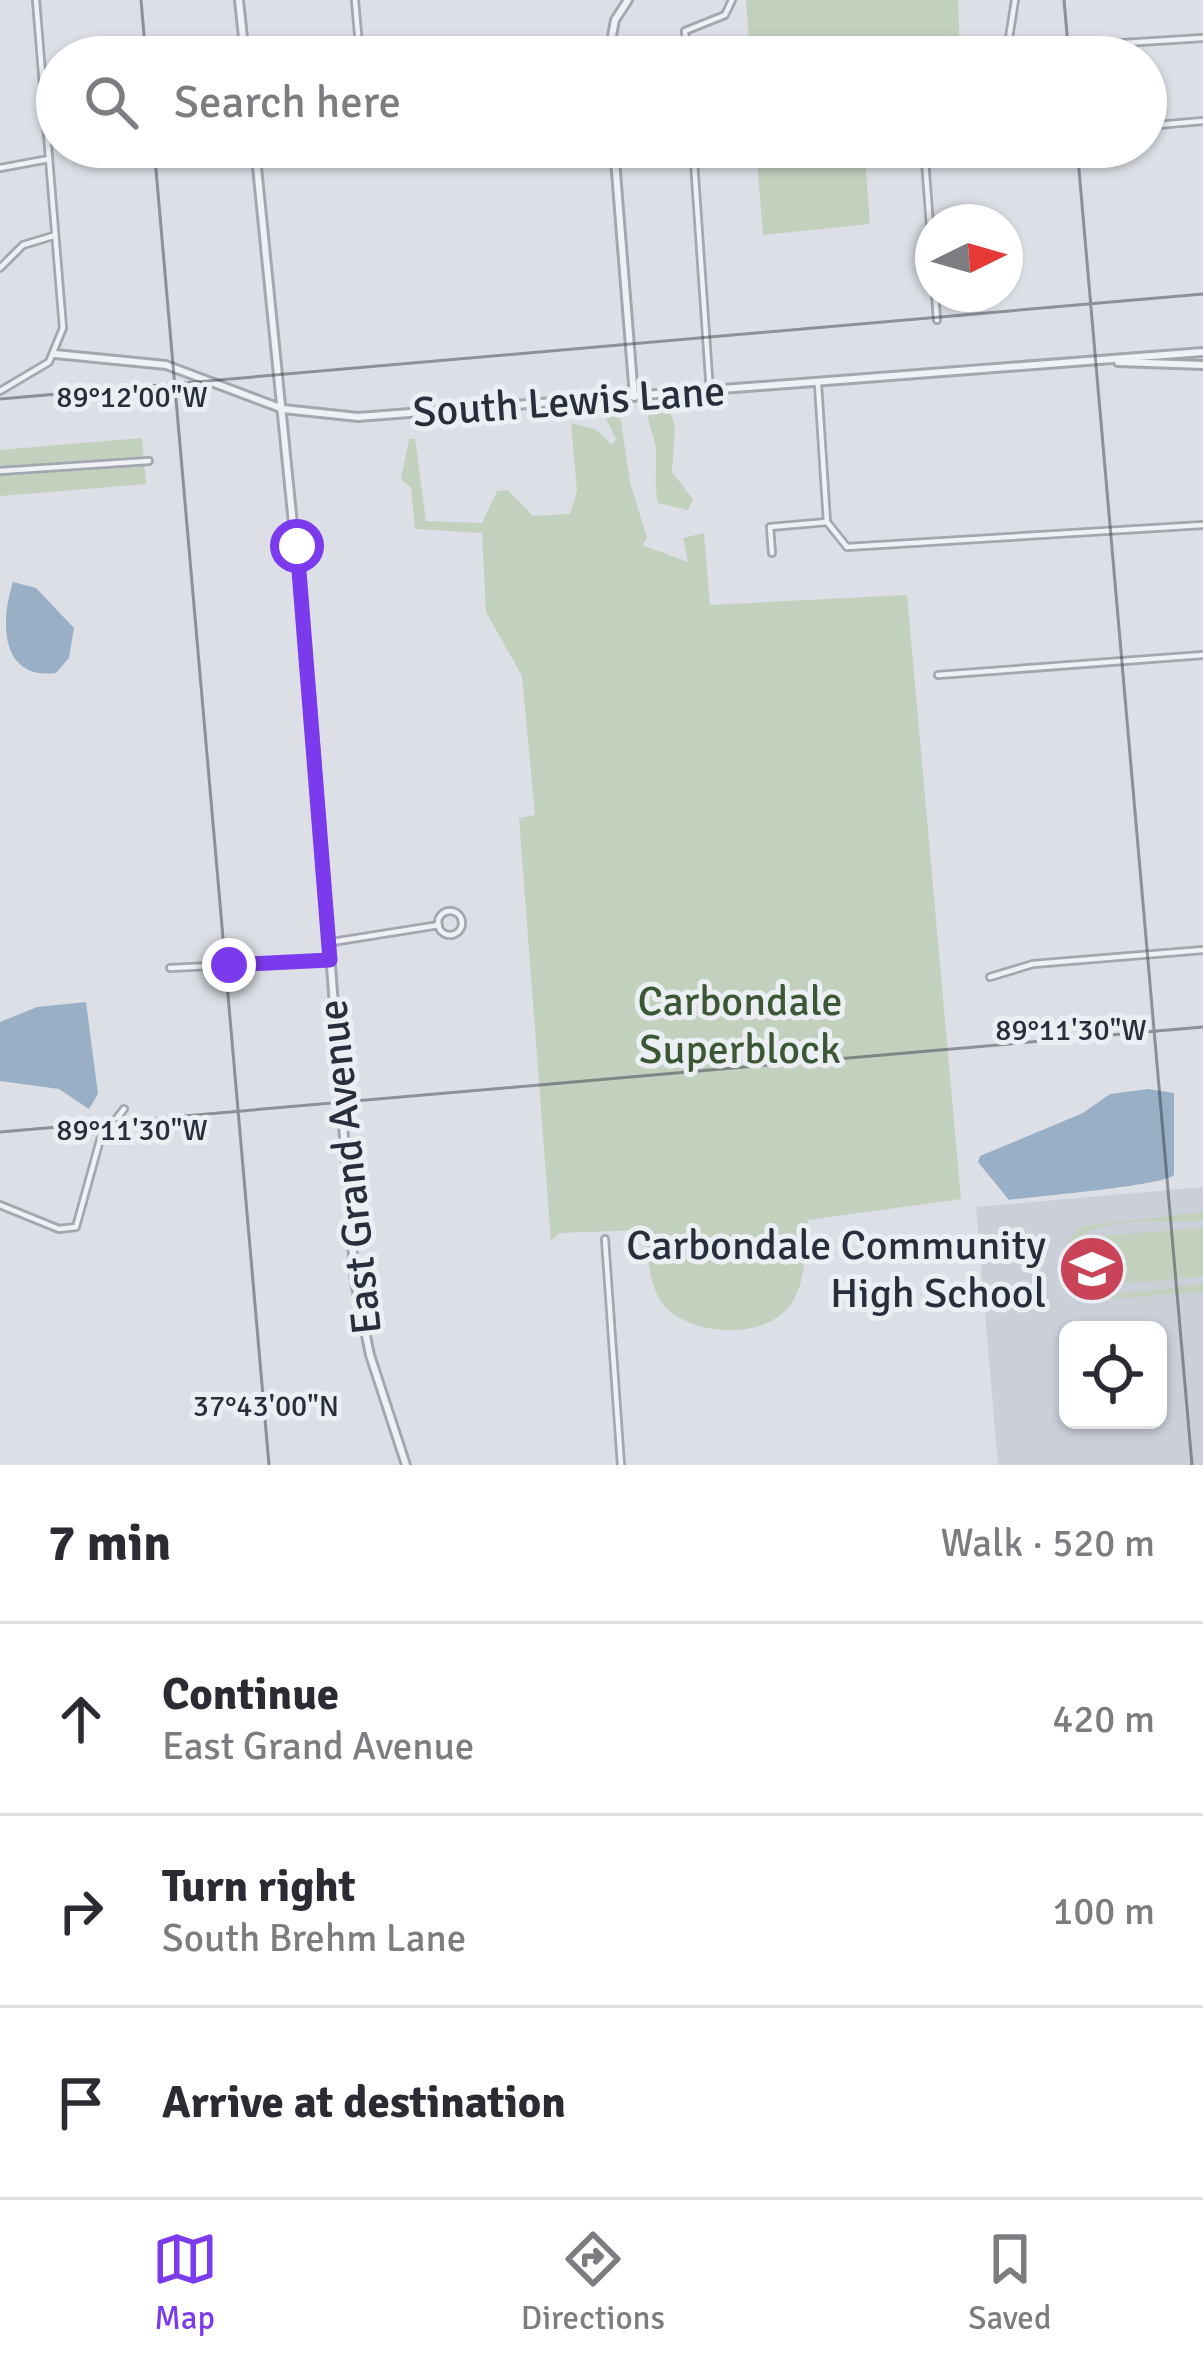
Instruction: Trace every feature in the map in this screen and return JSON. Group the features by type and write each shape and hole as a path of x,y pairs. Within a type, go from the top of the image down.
{"street":[{"path":"36,0 39,36"},
{"path":"239,0 243,36"},
{"path":"355,0 358,36"},
{"path":"612,36 615,20 628,0"},
{"path":"686,36 686,31 725,15 732,0"},
{"path":"1009,36 1015,0"},
{"path":"1167,41 1203,38"},
{"path":"1167,125 1203,122"},
{"path":"0,167 36,161"},
{"path":"0,391 32,376 55,354 63,328 51,168"},
{"name":"East Grand Avenue","path":"257,168 330,943 355,1282 370,1355 406,1465"},
{"path":"616,168 634,397"},
{"path":"694,168 710,392"},
{"path":"926,168 928,204"},
{"path":"0,268 23,245 56,235"},
{"path":"936,312 937,320"},
{"name":"South Lewis Lane","path":"55,354 166,365 283,409 358,417 1203,352"},
{"name":"South Lewis Lane","path":"1091,361 1203,365"},
{"path":"818,384 827,522 837,540 856,550 1203,525"},
{"path":"0,471 148,461"},
{"path":"772,553 770,527 827,522"},
{"path":"938,675 1203,655"},
{"path":"330,943 439,925"},
{"path":"990,977 1034,964 1203,950"},
{"path":"170,968 330,960"},
{"path":"0,1205 59,1229 76,1227 100,1140 124,1109"},
{"path":"605,1239 621,1465"}],"shaded area":[{"name":"Carbondale Community High School","path":"1203,1187 1203,1465 998,1465 976,1207"}],"green space":[{"path":"746,0 958,0 959,36 749,36"},
{"path":"758,168 866,168 870,224 763,235"},
{"name":"Carbondale Superblock","path":"619,408 630,482 647,538 642,545 688,562 683,538 704,533 710,605 907,595 961,1199 808,1220 804,1266 788,1308 775,1319 742,1330 706,1328 666,1308 651,1277 645,1230 559,1233 551,1241 519,818 535,815 522,676 486,612 482,533 415,529 411,488 401,479 409,439 415,439 426,521 482,523 497,491 508,490 533,516 570,514 577,491 571,423 597,430 611,444 616,440 606,418 610,410"},
{"path":"669,409 675,426 672,472 693,499 688,510 658,503 656,446 648,411"},
{"path":"142,438 146,484 0,496 0,450"},
{"path":"1203,1212 1203,1221 1132,1222 1092,1230 1077,1242 1072,1260 1077,1277 1092,1289 1130,1292 1203,1284 1203,1292 1081,1301 1064,1256 1071,1237 1082,1226"},
{"path":"1203,1228 1203,1277 1100,1285 1097,1236"}],"water":[{"path":"13,582 36,588 74,628 69,658 56,673 38,673 14,658 6,630"},
{"path":"86,1002 98,1094 89,1109 59,1089 0,1081 0,1022 37,1007"},
{"path":"1148,1089 1174,1093 1174,1175 1165,1179 1009,1200 978,1162 980,1156 1083,1113 1110,1094"}],"place":[{"name":"Carbondale Community High School","path":"1092,1269"}],"route":[{"path":"229,965 330,960 297,546"}]}
